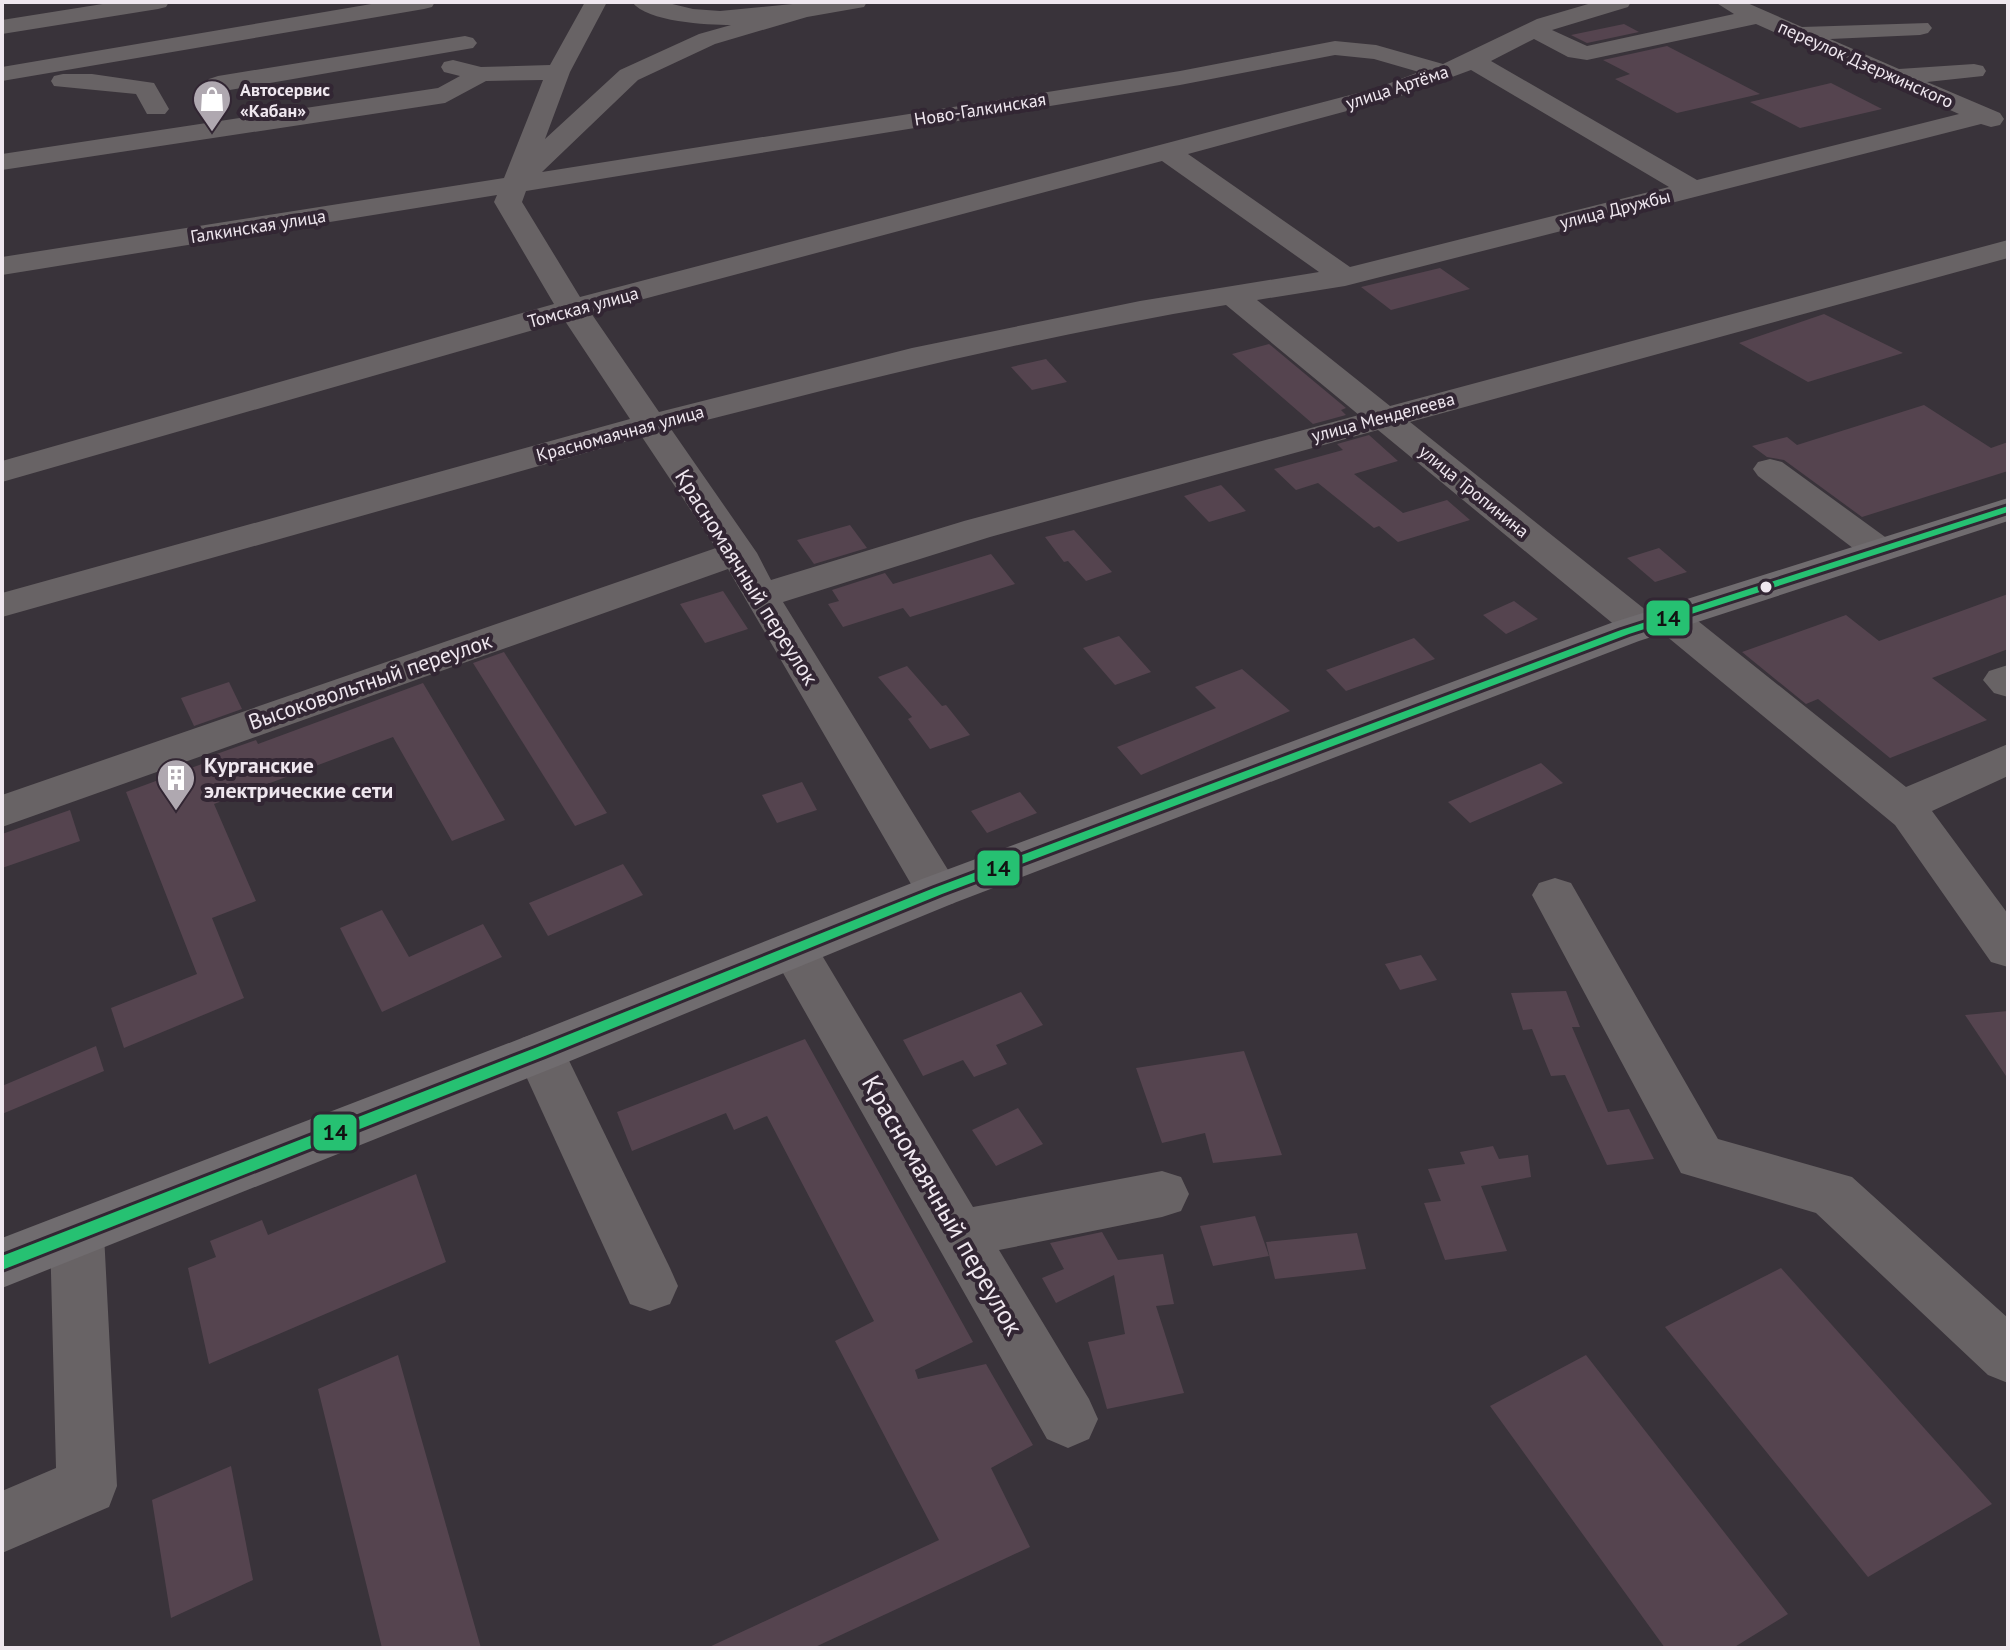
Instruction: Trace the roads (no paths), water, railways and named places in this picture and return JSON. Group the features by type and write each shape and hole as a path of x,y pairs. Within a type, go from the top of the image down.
{"main road":[{"path":"2,1263 540,1052 938,891 1655,622 2008,509"}],"street":[{"path":"3,35 158,2"},
{"path":"241,10 288,2"},
{"path":"2,74 424,2"},
{"path":"513,185 558,72 596,2"},
{"path":"643,2 665,12 760,17 790,6 856,2"},
{"name":"улица Артёма","path":"1166,151 1386,93 1473,61 1533,29 1620,2"},
{"name":"переулок Дзержинского","path":"1726,2 1995,120"},
{"path":"513,185 629,75 790,6"},
{"path":"1533,29 1577,52 1587,53 1759,16"},
{"path":"3,35 178,20"},
{"path":"92,81 454,22 465,43"},
{"path":"1800,33 1920,28"},
{"path":"449,65 465,43"},
{"path":"125,113 465,43"},
{"name":"Ново-Галкинская","path":"513,185 1180,78 1335,48 1376,52 1445,72"},
{"path":"1473,61 1693,189"},
{"path":"202,97 449,65 481,74 558,72"},
{"path":"1892,77 1974,71"},
{"path":"2,162 445,95 481,74"},
{"path":"2,82 92,81 145,88 156,109"},
{"name":"улица Дружбы","path":"1239,294 1345,277 1693,189 1995,120"},
{"path":"1166,151 1345,277"},
{"name":"Томская улица","path":"2,472 572,309 1166,151"},
{"name":"Галкинская улица","path":"2,266 513,185"},
{"name":"Красномаячный переулок","path":"513,185 508,202 572,309 738,553 938,891"},
{"name":"улица Менделеева","path":"761,596 977,529 2008,249"},
{"name":"улица Тропинина","path":"1239,294 1383,417 1910,814 2008,949"},
{"name":"Красномаячная улица","path":"2,605 650,424 912,358 1140,310 1239,294"},
{"path":"1770,469 1879,550"},
{"name":"Высоковольтный переулок","path":"2,811 738,553"},
{"path":"1901,807 2008,759"},
{"path":"1555,895 1700,1157 1833,1194 2008,1356"},
{"name":"Красномаячный переулок","path":"794,950 1068,1419"},
{"path":"540,1052 650,1286"},
{"path":"960,1234 1162,1194"},
{"path":"2,1522 87,1486 77,1234"}],"place":[{"name":"Автосервис «Кабан»","path":"212,133"},
{"name":"Курганские электрические сети","path":"176,812"}]}
